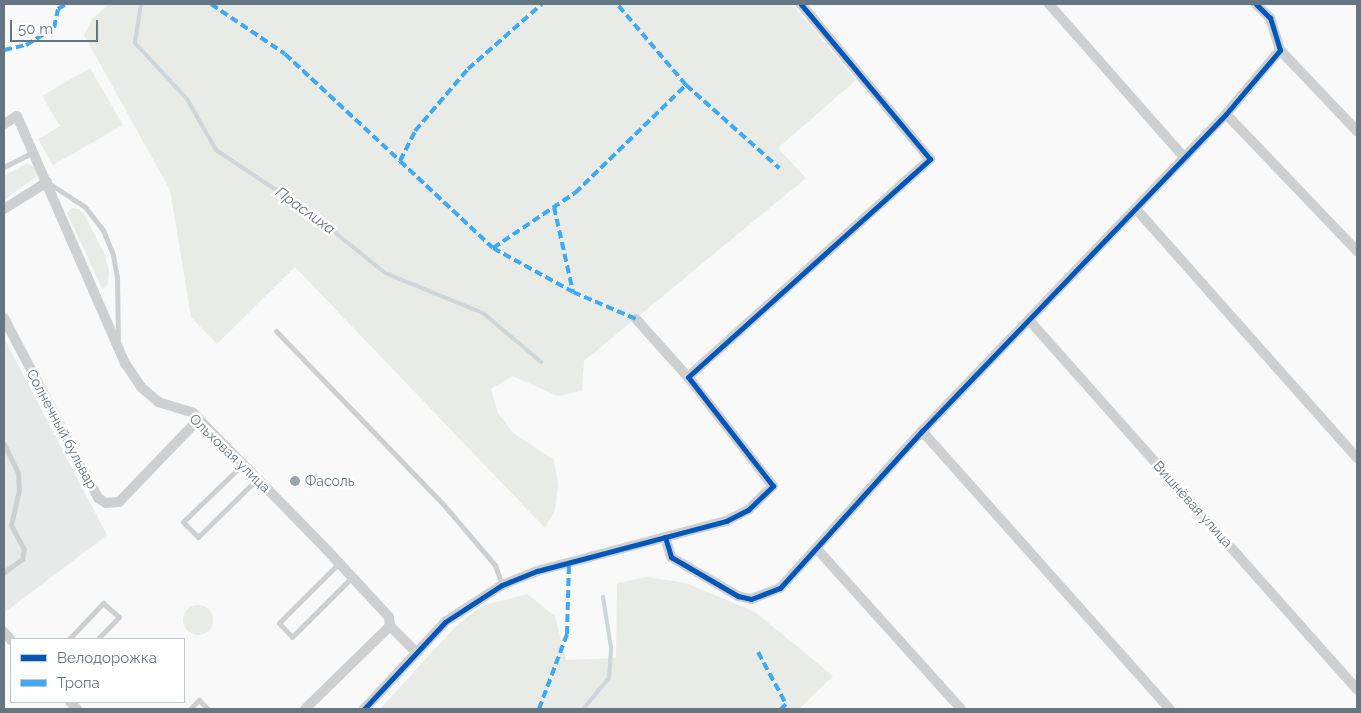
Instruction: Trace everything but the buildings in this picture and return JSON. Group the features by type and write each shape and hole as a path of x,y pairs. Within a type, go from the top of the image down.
{"street":[{"path":"688,377 930,158 801,4"},
{"path":"1049,4 1185,158"},
{"path":"1256,4 1270,18 1280,50 1357,131"},
{"path":"665,537 671,557 738,596 752,599 780,588 922,432 1226,114 1280,50"},
{"path":"1226,114 1357,251"},
{"name":"Ольховая улица","path":"4,124 17,116 118,348 141,387 158,402 193,413 339,563 389,617 390,626 417,653"},
{"path":"4,209 47,182"},
{"path":"1136,209 1357,458"},
{"name":"Солнечный бульвар","path":"4,318 98,498 106,503 119,502 199,420"},
{"path":"364,709 445,622 502,585 537,571 726,521 748,510 774,486 688,377 636,319"},
{"name":"Вишнёвая улица","path":"1029,320 1357,689"},
{"path":"922,432 1170,709"},
{"path":"817,549 961,709"},
{"path":"305,709 390,626"}],"lane":[{"path":"4,167 33,151"},
{"path":"47,182 85,206 103,230 113,255 117,277 118,348"},
{"path":"276,330 443,504 495,565 502,585"},
{"path":"4,444 18,473 19,490 11,525 24,548 22,559 4,572"},
{"path":"243,464 183,522 198,537 257,479"},
{"path":"339,563 278,623 292,637 352,577"},
{"path":"70,638 103,603 119,617 99,638"},
{"path":"190,709 198,700 208,709"}],"shaded area":[{"path":"109,4 792,4 856,80 778,148 806,178 584,361 582,391 558,396 512,376 491,389 498,413 513,433 554,460 558,485 555,510 545,528 295,267 217,344 191,317 170,190 84,35 92,19"},
{"path":"90,68 123,125 53,165 38,139 60,126 42,96"},
{"path":"27,163 35,168 37,176 4,200 4,176"},
{"path":"72,208 79,209 85,216 105,255 109,270 108,283 103,290 67,213"},
{"path":"4,338 107,535 4,613"},
{"path":"647,577 686,583 755,612 833,676 799,709 380,709 455,627 482,606 527,594 555,616 566,660 616,658 617,583"},
{"path":"198,605 209,609 213,620 209,631 198,635 187,631 183,620 187,609"}],"waterway":[{"name":"Праслиха","path":"141,4 135,43 187,99 216,150 311,213 385,273 483,313 541,362"},
{"name":"Праслиха","path":"583,709 609,678 611,648 603,597"}],"marked path":[{"path":"4,50 26,45 54,28 58,9 66,4"},
{"path":"211,4 285,54 400,161 415,131 468,69 542,4"},
{"path":"493,248 575,193 686,85 617,4"},
{"path":"686,85 779,168"},
{"path":"400,161 493,248 573,292 636,319"},
{"path":"554,207 573,292"},
{"path":"539,709 567,634 569,562"},
{"path":"758,652 786,704 781,709"}],"cycle path":[{"path":"364,709 445,622 502,585 537,571 726,521 748,510 773,486 688,377 930,159 801,4"},
{"path":"665,537 671,557 738,596 751,599 780,588 922,431 1226,114 1280,50 1270,18 1256,4"}],"place":[{"name":"Фасоль","path":"295,481"}]}
